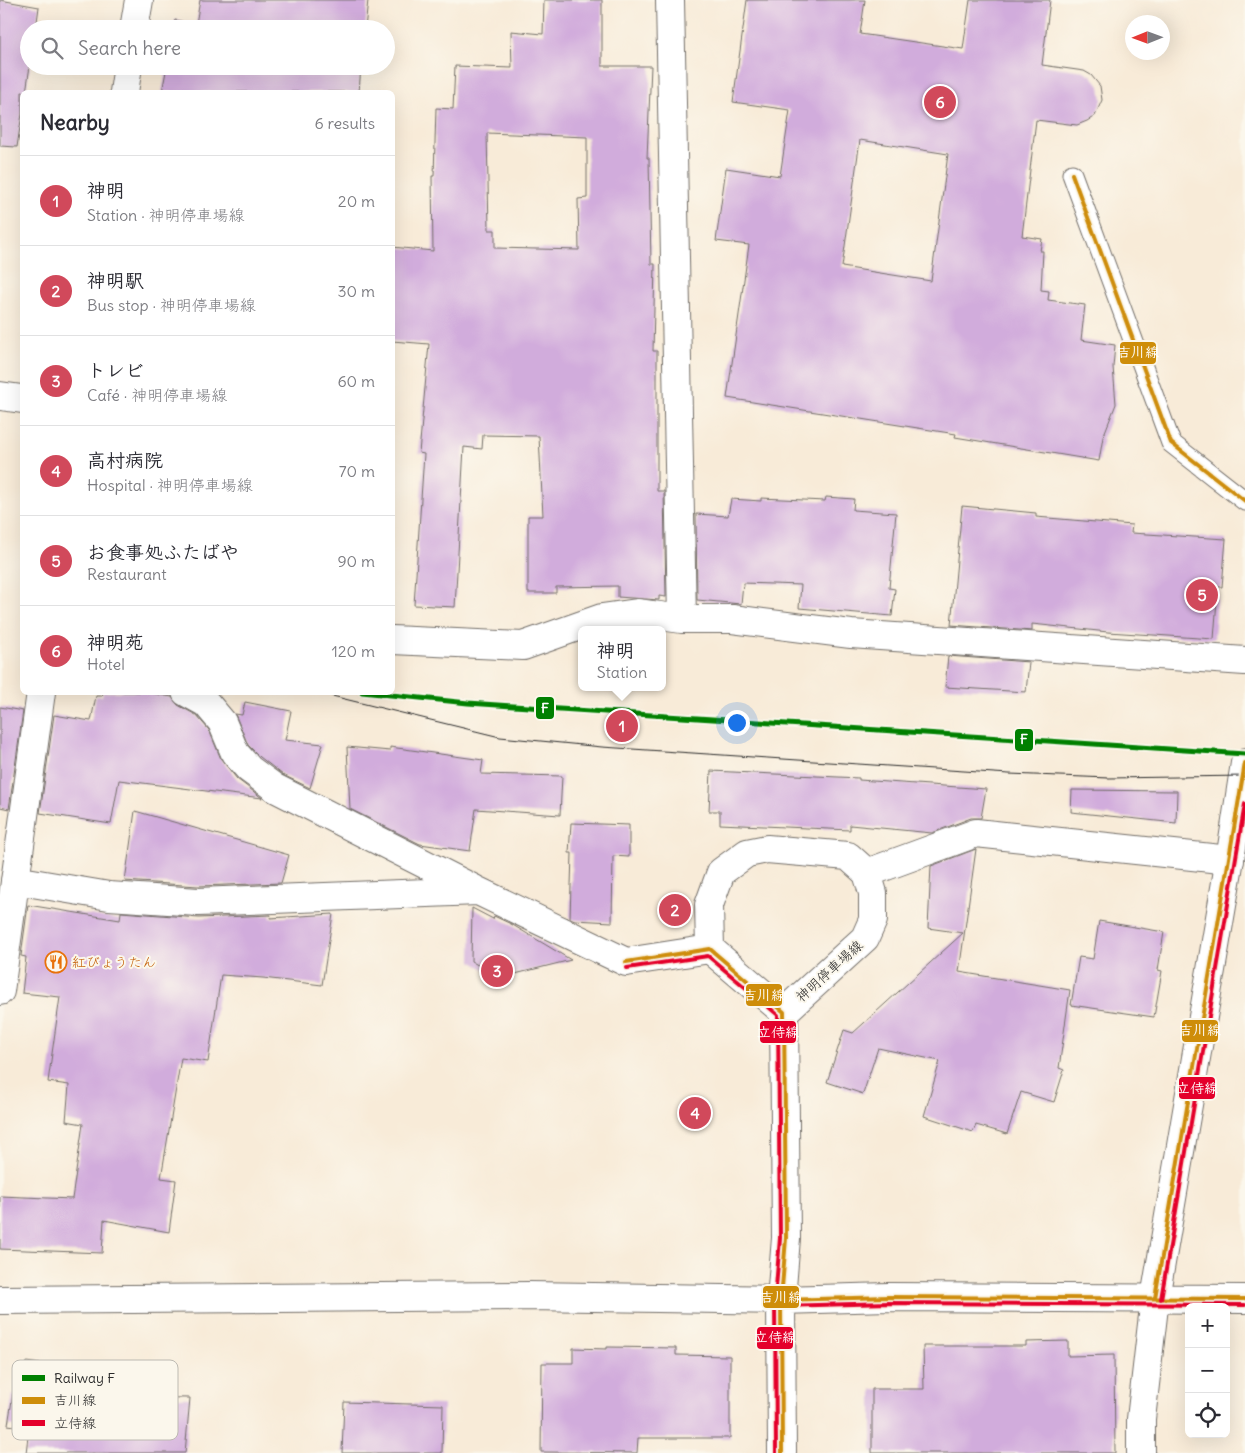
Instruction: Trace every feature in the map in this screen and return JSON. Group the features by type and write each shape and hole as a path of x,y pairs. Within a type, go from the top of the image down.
{"street":[{"path":"136,20 139,0"},
{"path":"670,0 682,619"},
{"path":"124,90 127,75"},
{"path":"0,396 20,399"},
{"path":"579,626 602,618 637,613 682,619 732,619 851,634 1245,660"},
{"path":"395,640 523,646 578,627"},
{"path":"0,991 4,943 15,880 41,695"},
{"path":"191,695 206,703 222,722 235,753 249,769 275,788 478,891 626,962 710,949 709,905 721,872 747,852 767,849 848,856 867,873 976,833 1236,852"},
{"path":"1141,1453 1141,1419 1155,1298 1236,852 1245,763"},
{"name":"神明停車場線","path":"782,1453 781,1300 786,1238 784,1012 866,938 871,929 874,911 873,893 867,873"},
{"path":"15,880 109,896 198,902 478,891"},
{"name":"神明停車場線","path":"710,949 784,1012"},
{"path":"0,1300 529,1296 781,1300 889,1297 1245,1299"}],"lane":[{"path":"1072,174 1171,443 1245,501"}],"building":[{"path":"0,0 39,7 37,20 20,20 20,75 29,75 26,90 20,90 20,127 17,147 0,146"},
{"path":"200,0 368,0 366,20 197,20"},
{"path":"544,0 602,0 602,66 651,66 647,158 649,158 651,264 655,264 653,351 657,351 657,491 664,491 666,597 659,596 659,600 618,597 618,586 556,587 556,593 528,593 528,516 543,516 539,436 483,435 482,449 464,447 455,607 414,605 424,454 419,453 429,344 395,341 395,247 433,251 432,176 434,176 436,108 453,109 455,66 512,68 511,31 543,34","holes":["487,133 587,137 587,198 578,199 579,250 495,248 495,230 489,230"]},
{"path":"747,0 865,0 860,34 963,49 970,0 1050,0 1042,65 1084,71 1091,75 1100,86 1102,100 1095,116 1077,125 1036,120 1022,236 1042,239 1040,251 1043,251 1041,290 1049,291 1048,300 1085,305 1081,340 1115,345 1113,367 1116,404 1103,437 1099,461 955,437 956,434 727,398 749,245 716,241 726,168 780,176 790,110 733,102","holes":["860,140 948,154 931,281 842,267"]},
{"path":"165,75 360,75 359,90 162,90"},
{"path":"826,497 854,499 853,510 896,513 889,588 895,589 892,616 799,608 801,585 743,583 741,604 697,600 696,514 728,516 731,499 761,501 761,498 825,501"},
{"path":"962,506 1036,513 1036,517 1132,525 1131,533 1226,539 1222,587 1218,587 1214,639 1108,632 1032,624 1032,631 951,625"},
{"path":"948,656 1029,662 1026,692 945,687"},
{"path":"161,695 172,697 178,705 196,715 209,730 221,759 237,779 262,798 119,780 111,824 40,813 54,715 91,721 96,696"},
{"path":"245,702 291,711 285,740 323,744 310,788 283,775 248,745 235,714 242,715"},
{"path":"0,707 23,711 9,809 0,807"},
{"path":"347,747 390,751 390,747 483,760 481,774 562,776 560,815 476,809 470,851 420,844 350,809"},
{"path":"711,771 859,778 859,780 986,789 981,818 971,818 932,833 850,825 850,830 720,824 720,811 709,811"},
{"path":"1072,790 1177,791 1176,823 1071,812"},
{"path":"135,811 289,855 281,883 198,886 125,881"},
{"path":"571,823 629,825 629,857 613,856 612,922 575,920 570,918 572,853 569,853"},
{"path":"976,849 959,972 1070,990 1059,1068 1064,1070 1054,1102 1021,1092 1007,1134 976,1125 973,1132 924,1116 940,1061 878,1048 863,1094 827,1082 844,1030 853,1033 963,933 928,928 931,866"},
{"path":"28,905 120,920 121,912 199,918 271,915 270,918 333,914 322,985 221,975 208,1062 181,1058 161,1178 176,1180 169,1232 104,1220 102,1253 0,1249 0,1196 72,1199 83,1124 66,1121 69,1085 48,1082 60,997 22,993 26,957 21,956"},
{"path":"472,908 493,919 494,916 511,924 571,960 499,978 471,961"},
{"path":"1099,921 1164,932 1158,970 1162,971 1154,1017 1071,1005 1079,957 1093,959"},
{"path":"1068,1341 1068,1356 1114,1355 1115,1453 872,1453 872,1389 924,1389 923,1346 1026,1346 1026,1342"},
{"path":"607,1347 676,1348 676,1355 730,1356 730,1438 638,1438 637,1453 541,1452 542,1363 573,1363 573,1348 607,1349"},
{"path":"178,1398 190,1398 185,1453 26,1453 28,1440 178,1440"},
{"path":"12,1400 12,1426 8,1425"},
{"path":"344,1402 443,1405 442,1453 342,1453"}],"tram line":[{"path":"328,695 500,737 602,747 1009,774 1109,778 1245,776"}],"rail line":[{"name":"F","path":"391,695 468,703 1245,754"}],"transit line":[{"name":"吉川線","path":"1072,174 1171,443 1245,501"},
{"name":"吉川線","path":"1155,1298 1245,763"},
{"name":"立侍線","path":"1161,1299 1245,804"},
{"name":"吉川線","path":"626,962 710,949 784,1012 786,1238 781,1300 782,1453"},
{"name":"立侍線","path":"627,968 708,956 778,1015 780,1238 775,1300 776,1453"},
{"name":"吉川線","path":"781,1300 889,1297 1245,1299"},
{"name":"立侍線","path":"781,1306 889,1303 1245,1305"}],"place":[{"name":"神明苑","path":"940,102"},
{"name":"お食事処ふたばや","path":"1202,595"},
{"name":"神明","path":"622,726"},
{"name":"神明駅","path":"675,910"},
{"name":"紅びょうたん","path":"56,962"},
{"name":"トレビ","path":"497,971"},
{"name":"高村病院","path":"695,1113"}]}
